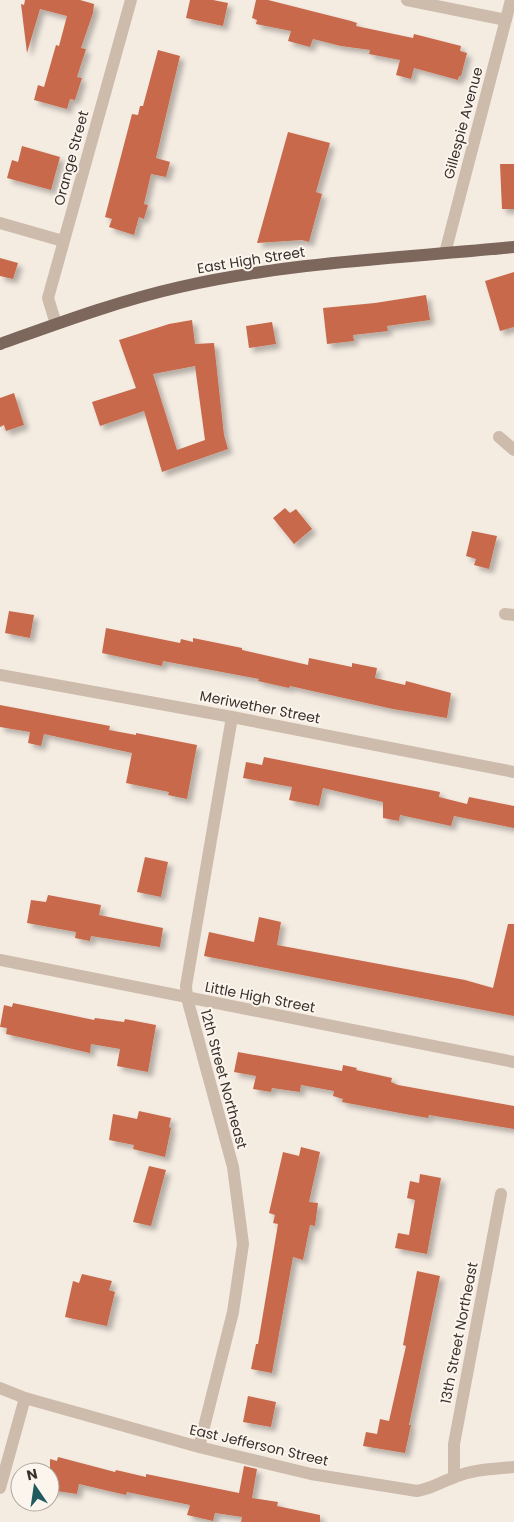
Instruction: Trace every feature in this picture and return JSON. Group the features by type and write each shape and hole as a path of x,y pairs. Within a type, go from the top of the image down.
{"main road":[{"name":"East High Street","path":"0,344 110,305 181,287 239,276 320,265 514,247"}],"street":[{"name":"Orange Street","path":"56,324 48,298 131,0"},
{"path":"407,0 506,20"},
{"name":"Gillespie Avenue","path":"445,254 511,0"},
{"path":"0,222 63,241"},
{"path":"498,437 514,450"},
{"name":"Meriwether Street","path":"0,674 514,772"},
{"name":"12th Street Northeast","path":"199,1447 233,1312 243,1244 233,1167 187,998 186,976 232,717"},
{"name":"Little High Street","path":"0,960 514,1062"},
{"name":"13th Street Northeast","path":"454,1477 455,1435 501,1194"},
{"name":"East Jefferson Street","path":"0,1388 25,1398 199,1447 312,1474 417,1491 431,1489 454,1477 476,1470 514,1467"},
{"path":"0,1488 25,1398"}],"building":[{"path":"25,0 80,0 94,4 93,13 81,48 86,49 77,77 82,78 75,100 70,99 67,109 34,100 38,85 44,87 56,45 59,46 67,16 40,9 27,53 21,4 24,5"},
{"path":"190,0 213,0 228,3 223,26 186,18"},
{"path":"256,0 268,0 351,21 357,23 356,26 413,38 414,34 461,46 460,51 467,53 461,76 459,76 458,80 414,68 411,79 396,75 400,60 369,54 370,50 341,46 313,39 310,47 288,41 291,31 256,24 257,20 252,18"},
{"path":"158,50 180,56 156,158 170,162 166,177 151,174 144,204 148,205 144,219 139,217 134,235 109,227 112,219 105,217 132,114 138,115 140,106 143,106"},
{"path":"288,132 330,143 316,192 322,194 309,242 302,240 257,243"},
{"path":"22,146 60,157 51,190 7,178 12,160 18,162"},
{"path":"500,164 514,164 514,209 502,209"},
{"path":"0,258 18,263 13,279 0,276"},
{"path":"514,272 514,327 500,331 485,281"},
{"path":"426,295 430,320 387,326 388,331 353,335 354,341 327,344 323,308 375,303"},
{"path":"192,320 195,344 214,343 224,435 228,449 162,472 144,411 100,426 92,402 136,388 119,340 169,324","holes":["195,366 205,440 177,450 153,374"]},
{"path":"272,322 276,344 249,348 246,326"},
{"path":"14,393 24,425 6,431 4,425 0,427 0,398"},
{"path":"285,508 290,513 296,509 312,529 294,544 273,518"},
{"path":"472,531 497,536 489,569 474,565 476,559 466,556"},
{"path":"9,611 34,615 30,638 5,633"},
{"path":"106,628 180,643 181,639 193,642 193,638 308,665 309,658 352,667 352,663 377,668 375,678 405,685 406,681 451,693 447,718 393,709 290,686 289,688 258,681 259,679 163,661 162,666 102,653"},
{"path":"0,705 110,726 109,730 136,735 136,733 197,745 187,799 168,795 169,792 126,783 132,753 44,734 41,746 28,743 30,732 0,727"},
{"path":"264,757 440,792 439,797 467,804 469,797 514,806 514,828 454,816 451,826 400,815 399,821 383,818 383,802 323,788 319,806 289,800 292,787 243,778 246,762 262,765"},
{"path":"145,857 168,862 161,897 137,892"},
{"path":"48,895 101,905 99,915 163,928 160,947 91,936 90,941 75,938 76,932 27,923 31,900 46,902"},
{"path":"259,917 281,922 277,945 465,980 493,988 508,924 514,924 514,1016 204,956 209,932 254,942"},
{"path":"13,1003 94,1020 95,1018 124,1022 125,1019 156,1025 148,1072 117,1066 120,1049 91,1044 90,1053 6,1034 7,1028 0,1027 4,1005 12,1007"},
{"path":"238,1052 342,1071 343,1065 392,1078 391,1082 398,1085 514,1106 514,1129 429,1115 428,1118 342,1102 343,1099 333,1096 334,1091 301,1085 300,1092 272,1088 271,1092 253,1089 256,1076 234,1072"},
{"path":"139,1111 171,1118 169,1127 171,1128 165,1157 133,1149 134,1145 109,1140 113,1114 137,1119"},
{"path":"301,1147 320,1152 309,1202 318,1203 315,1226 310,1225 303,1260 293,1257 272,1373 251,1369 256,1344 258,1344 278,1224 273,1223 275,1215 269,1213 283,1152 299,1156"},
{"path":"149,1166 166,1170 151,1226 133,1222"},
{"path":"420,1174 441,1178 427,1254 395,1248 398,1233 409,1235 415,1200 407,1198 410,1181 419,1183"},
{"path":"417,1271 440,1276 409,1425 411,1425 405,1453 363,1446 366,1432 377,1434 380,1419 389,1421 406,1346 403,1345"},
{"path":"82,1274 112,1281 109,1290 115,1292 107,1326 65,1317 73,1281 79,1283"},
{"path":"248,1396 276,1402 271,1427 243,1422"},
{"path":"58,1457 115,1472 116,1470 146,1477 146,1474 239,1493 244,1466 257,1469 252,1498 278,1502 277,1506 320,1515 320,1522 241,1522 242,1517 215,1513 213,1521 187,1515 190,1505 127,1492 126,1495 79,1484 77,1494 60,1491 60,1462 50,1462 50,1459 57,1461"}]}
